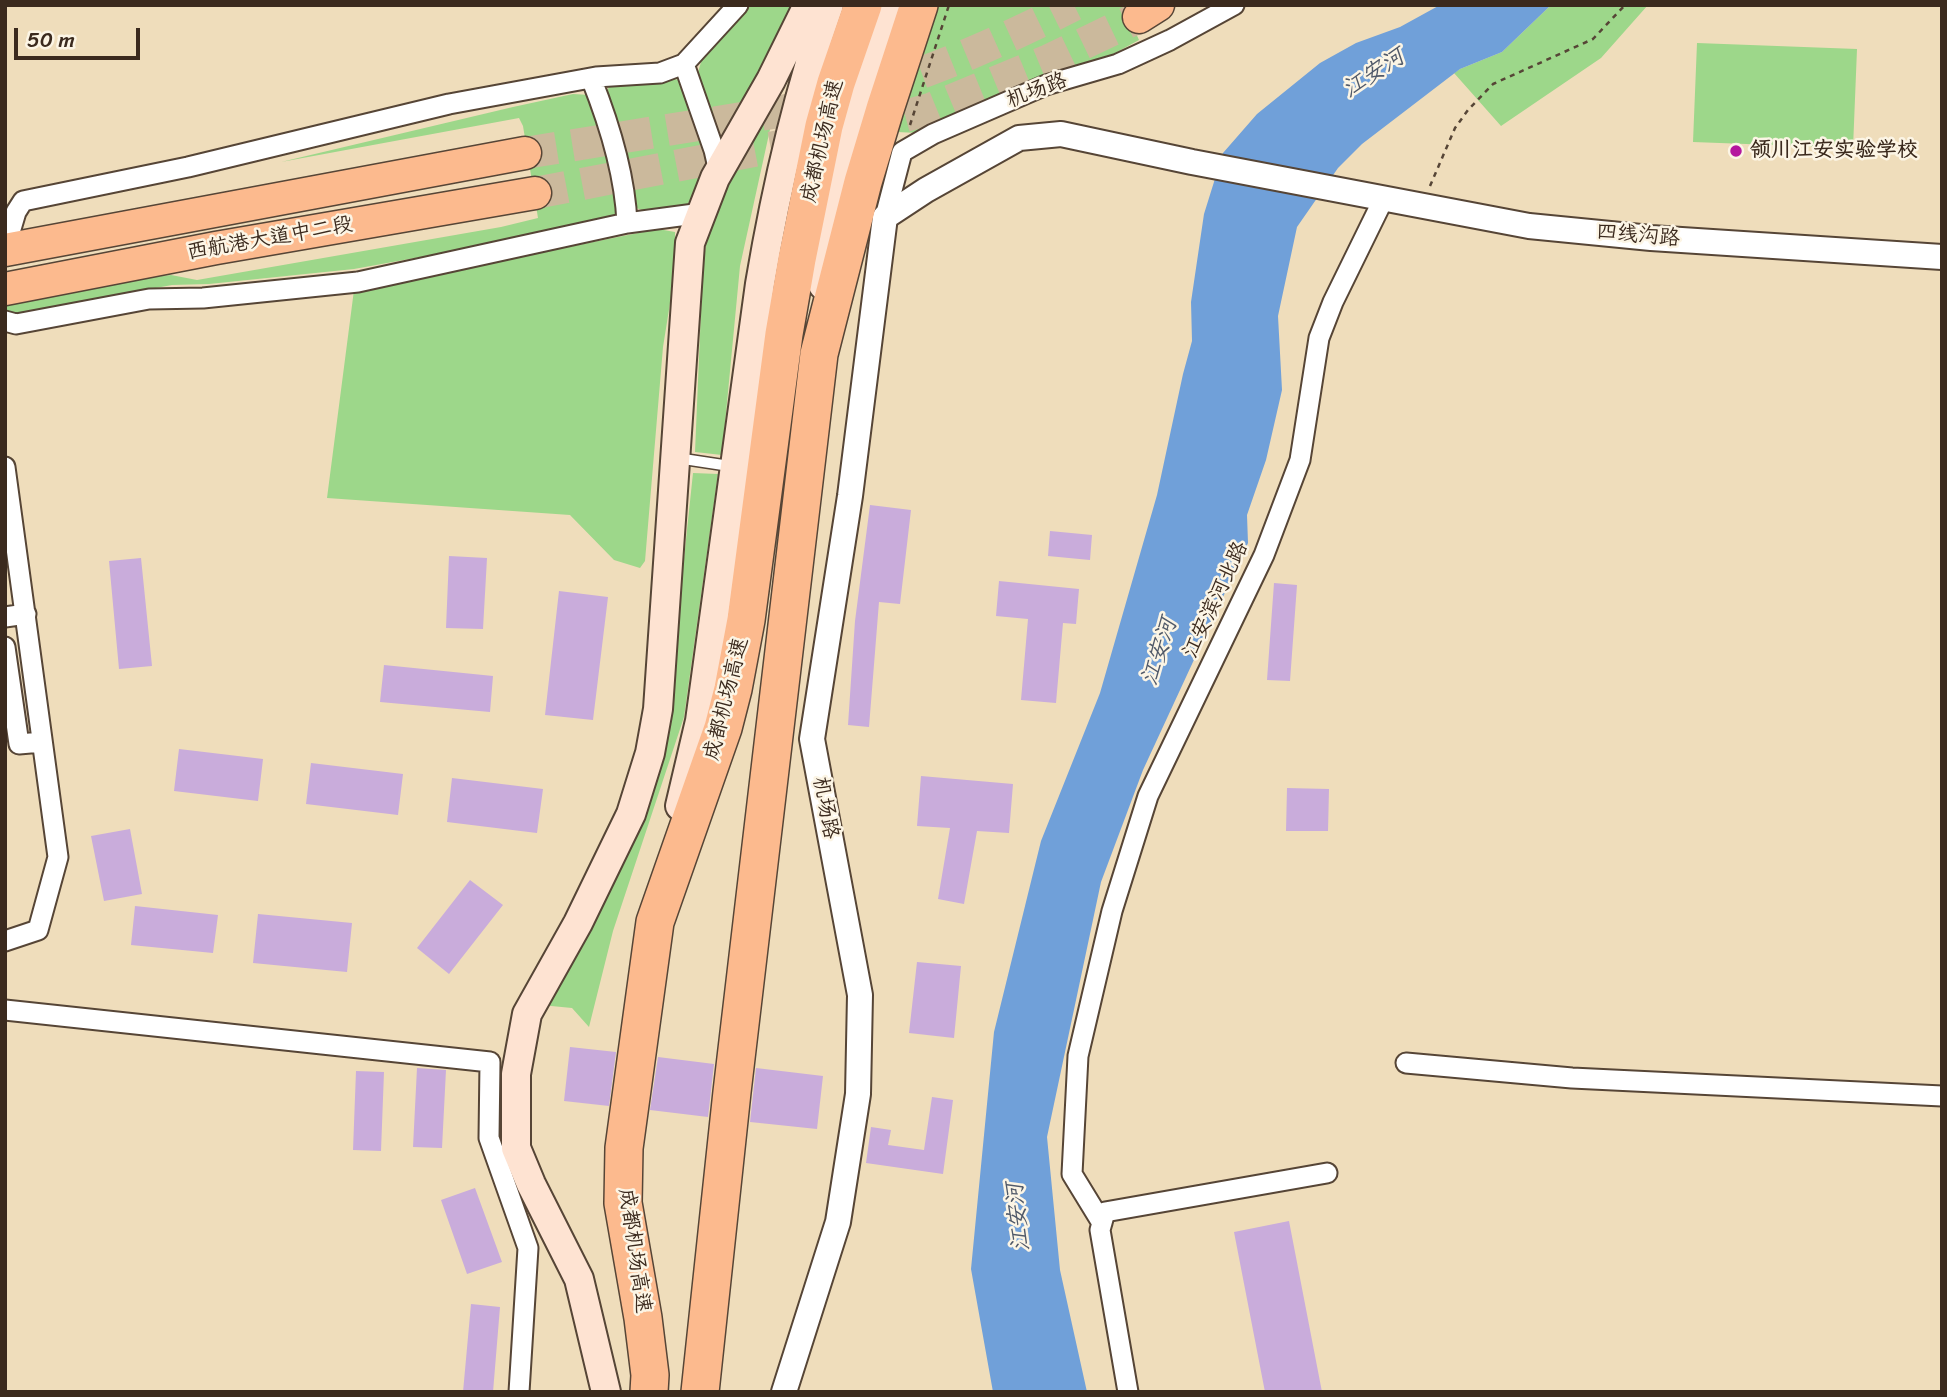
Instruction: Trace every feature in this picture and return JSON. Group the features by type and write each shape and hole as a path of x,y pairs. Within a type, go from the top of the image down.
{"highway":[{"name":"成都机场高速","path":"649,1392 643,1318 624,1203 624,1148 655,922 723,728 733,690 746,620 784,334 797,259 824,126 863,5"},
{"name":"成都机场高速","path":"700,1392 732,1092 819,354 863,181 919,5"}],"main road":[{"path":"606,1392 579,1279 530,1184 516,1148 516,1074 527,1014 578,923 631,814 650,753 658,709 690,243 719,172 771,80 808,5"},
{"path":"783,163 794,90 814,5"},
{"path":"655,922 700,721 772,213 806,79 829,5"},
{"path":"819,354 823,275 834,211 855,125 894,5"},
{"path":"5,249 525,153"},
{"name":"西航港大道中二段","path":"5,289 216,248 535,193"}],"street":[{"path":"5,249 16,212 23,201 188,167 449,104 591,78 660,72 684,64 738,5"},
{"name":"机场路","path":"784,1392 838,1222 858,1094 860,995 812,739 843,494 885,217 902,152 933,134 1046,85 1118,64 1170,40 1234,5"},
{"path":"684,64 719,172"},
{"path":"591,78 620,167 627,206 627,223"},
{"name":"机场路","path":"885,217 936,184 1019,138 1061,134 1338,189"},
{"name":"四线沟路","path":"1338,189 1529,226 1651,238 1942,257"},
{"name":"江安滨河北路","path":"1102,1223 1072,1174 1078,1056 1112,911 1147,796 1264,555 1300,460 1319,338 1333,302 1384,198"},
{"path":"5,321 16,324 149,299 203,298 358,282 627,223 702,213"},
{"path":"5,467 58,857 38,930 5,941"},
{"path":"5,617 26,614"},
{"path":"5,647 19,744 42,742"},
{"path":"5,1010 490,1062 489,1138 528,1248 519,1392"},
{"path":"1406,1063 1573,1077 1942,1096"},
{"path":"1128,1392 1100,1230 1105,1212 1327,1172"}],"lane":[{"path":"676,458 723,465"}],"path":[{"path":"902,152 949,5"},
{"path":"1422,205 1455,128 1493,84 1593,39 1625,5"}],"green space":[{"path":"745,5 793,5 776,43 722,141 717,136 695,83 701,62 714,37"},
{"path":"939,5 1123,5 1139,40 1106,58 1048,73 918,133 897,132"},
{"path":"1551,5 1648,5 1601,58 1501,126 1454,73 1502,52"},
{"path":"1697,43 1857,49 1853,148 1693,142"},
{"path":"668,78 680,80 696,118 706,155 703,176 686,206 645,211 636,208 603,98 609,87 621,82"},
{"path":"778,93 740,266 722,455 695,452 703,263 709,228 725,184"},
{"path":"573,94 590,95 605,128 618,213 609,217 520,239 354,269 209,284 172,285 13,314 5,312 6,305 137,279 171,275 197,280 501,227 538,218 523,126 519,118 281,162"},
{"path":"658,229 675,232 675,272 663,347 645,561 640,568 614,560 570,515 327,498 354,290"},
{"path":"693,473 718,474 684,717 613,931 589,1027 572,1008 541,1005 665,739"}],"water":[{"name":"江安河","path":"1440,5 1551,5 1502,52 1460,69 1362,144 1338,168 1297,227 1278,316 1282,390 1266,460 1247,515 1248,543 1143,770 1101,882 1047,1137 1060,1270 1087,1392 993,1392 971,1269 994,1032 1041,841 1100,693 1157,495 1192,341 1191,302 1204,214 1223,153 1257,114 1320,63 1356,43 1400,27"}],"building":[{"path":"870,505 911,510 900,604 879,602 869,727 848,725 855,621"},
{"path":"1050,531 1092,535 1090,560 1048,556"},
{"path":"449,556 487,558 483,629 446,628"},
{"path":"141,558 152,666 119,669 109,561"},
{"path":"999,581 1079,589 1076,624 1063,623 1056,703 1021,700 1028,619 996,616"},
{"path":"1274,583 1297,585 1290,681 1267,680"},
{"path":"559,591 608,597 593,720 545,715"},
{"path":"384,665 493,676 490,712 380,702"},
{"path":"179,749 263,759 258,801 174,791"},
{"path":"311,763 403,774 398,815 306,804"},
{"path":"921,776 1013,784 1009,833 977,831 964,904 938,899 950,828 917,826"},
{"path":"452,778 543,789 537,833 447,822"},
{"path":"1287,788 1329,789 1328,831 1286,831"},
{"path":"130,829 142,894 104,901 91,836"},
{"path":"470,880 503,905 449,974 417,948"},
{"path":"135,906 218,915 213,953 131,945"},
{"path":"258,914 352,923 347,972 253,963"},
{"path":"917,962 961,966 954,1038 909,1033"},
{"path":"570,1047 616,1052 609,1106 564,1101"},
{"path":"658,1057 714,1064 708,1117 650,1110"},
{"path":"417,1068 446,1070 442,1148 413,1147"},
{"path":"756,1068 823,1076 817,1129 750,1122"},
{"path":"356,1071 384,1072 381,1151 353,1150"},
{"path":"932,1097 953,1100 943,1174 866,1163 871,1127 891,1130 888,1145 924,1150"},
{"path":"475,1188 502,1262 467,1274 441,1200"},
{"path":"1289,1221 1322,1392 1265,1392 1234,1232"},
{"path":"471,1304 500,1307 493,1392 463,1392"}],"tunnel":[{"path":"876,88 977,51 1074,5"},
{"path":"859,129 930,109 1049,60 1139,17"},
{"path":"525,153 773,113 822,102"},
{"path":"535,193 816,139"}],"place":[{"name":"领川江安实验学校","path":"1736,151"}]}
